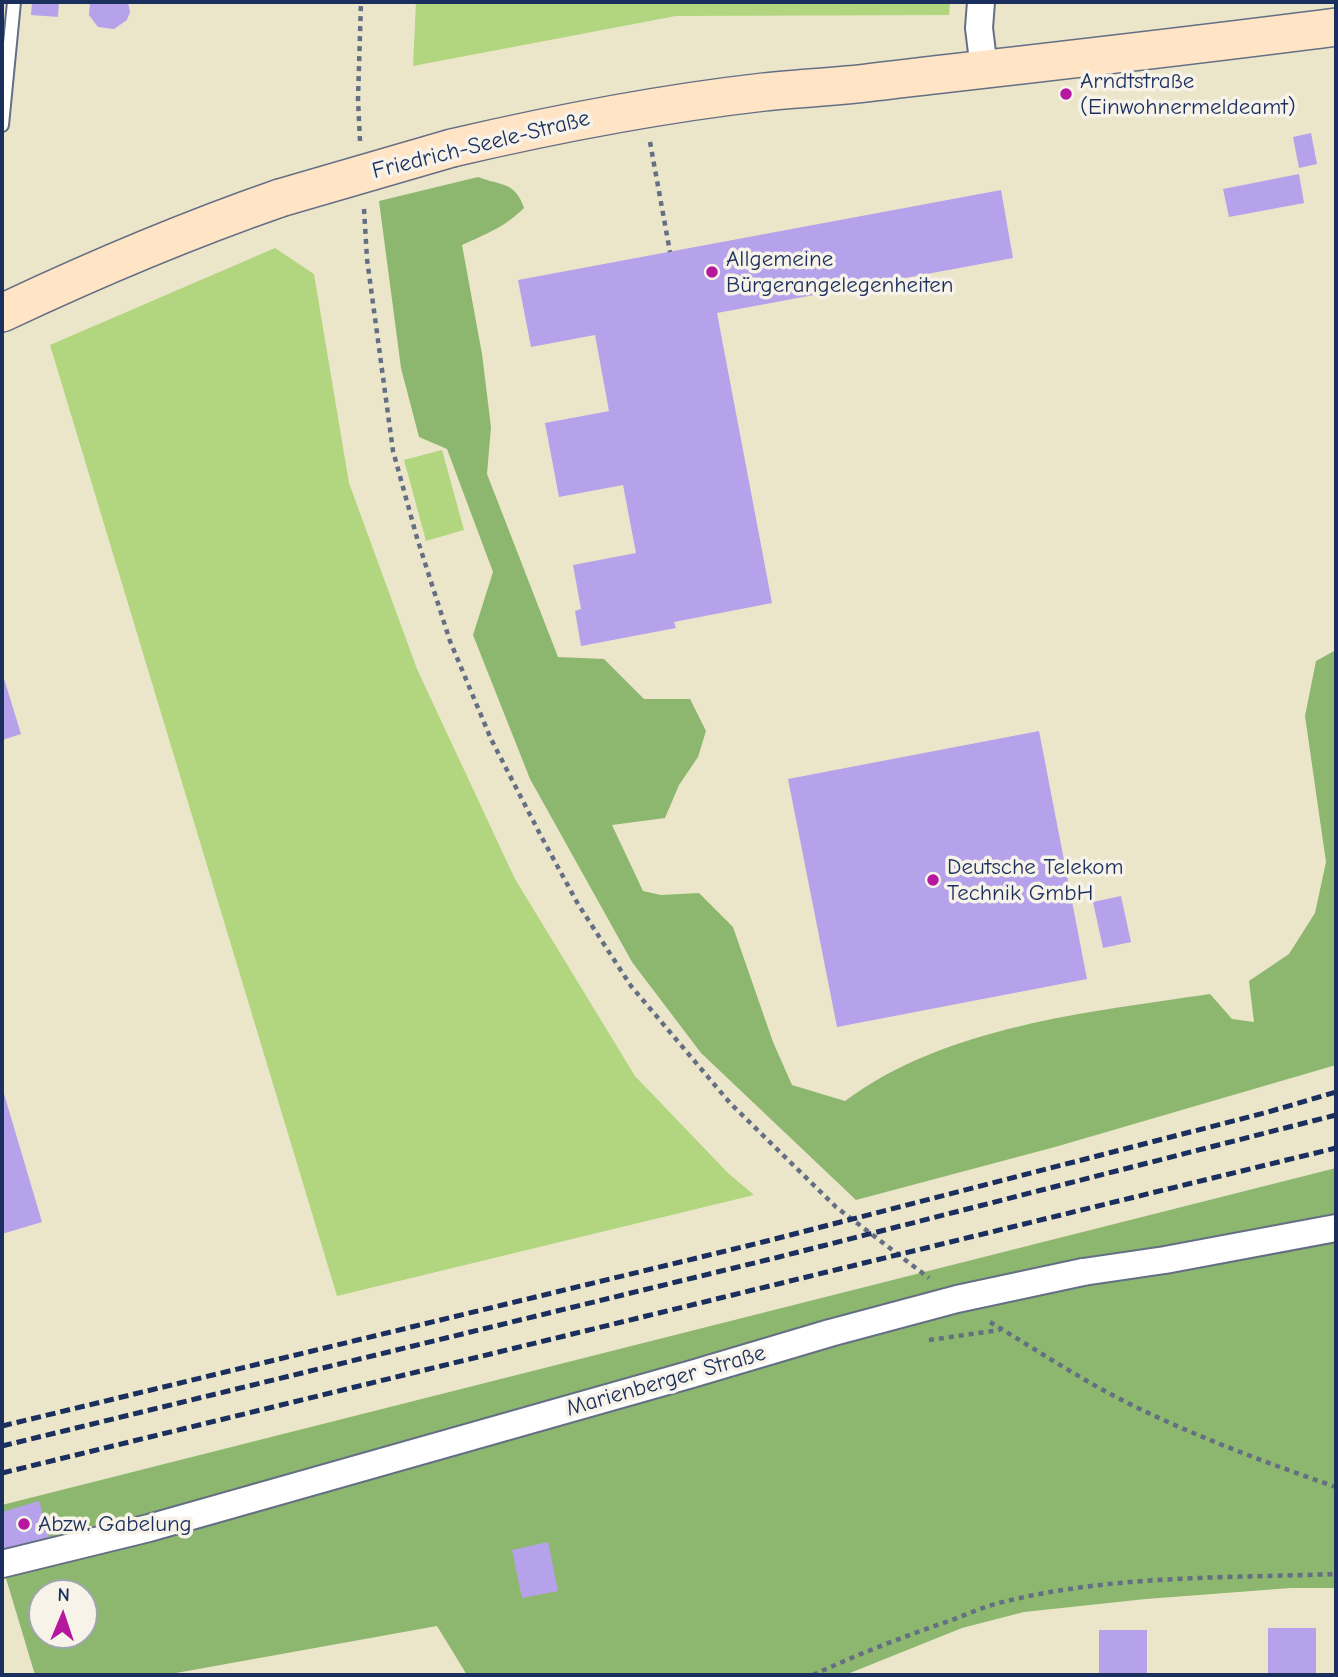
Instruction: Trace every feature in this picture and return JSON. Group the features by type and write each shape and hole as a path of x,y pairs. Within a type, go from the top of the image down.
{"street":[{"path":"981,2 979,28 984,69"},
{"name":"Friedrich-Seele-Straße","path":"2,313 158,243 280,198 452,148 579,119 764,92 870,83 1336,27"},
{"name":"Marienberger Straße","path":"2,1564 149,1528 957,1299 1083,1272 1165,1260 1336,1228"}],"lane":[{"path":"2,125 14,2"}],"path":[{"path":"360,145 358,99 361,2"},
{"path":"655,167 670,252"},
{"path":"364,208 367,259 393,451 417,538 450,641 481,715 541,836 578,904 631,986 730,1103 836,1207 934,1281"},
{"path":"985,1320 1055,1363 1141,1410 1249,1457 1336,1487"},
{"path":"813,1675 930,1627 1005,1601 1051,1592 1179,1580 1336,1574"}],"green space":[{"path":"416,2 950,2 949,15 676,16 413,66"},
{"path":"478,177 512,189 524,208 502,225 462,245 482,354 491,427 487,474 558,657 604,659 644,699 690,699 706,731 698,757 679,785 665,818 612,825 643,891 661,895 699,893 733,927 773,1042 792,1085 845,1101 885,1076 928,1055 973,1039 1068,1016 1210,994 1232,1019 1254,1022 1249,981 1289,954 1315,913 1326,862 1305,716 1316,661 1336,650 1336,1065 1055,1147 856,1200 701,1053 632,962 530,779 473,635 493,572 447,449 419,437 401,368 379,201"},
{"path":"275,248 314,274 349,483 417,669 515,879 635,1076 728,1173 754,1195 337,1296 50,345"},
{"path":"442,450 464,530 426,541 404,460"},
{"path":"1336,1168 1336,1588 1291,1588 1146,1599 1024,1612 962,1628 845,1675 467,1675 437,1626 165,1675 35,1675 2,1565 2,1505"}],"building":[{"path":"32,2 59,2 58,17 31,15"},
{"path":"90,2 128,2 130,12 127,20 114,29 98,27 89,15"},
{"path":"1311,133 1317,164 1299,168 1293,137"},
{"path":"1299,174 1304,203 1229,217 1223,189"},
{"path":"1001,190 1013,258 717,313 772,603 674,622 676,628 581,646 575,611 581,609 573,565 636,553 623,485 559,497 545,423 609,411 595,335 531,347 518,280"},
{"path":"2,672 21,734 2,740"},
{"path":"1039,731 1087,979 837,1027 788,779"},
{"path":"1121,896 1131,942 1103,948 1093,902"},
{"path":"2,1087 42,1222 2,1234"},
{"name":"Abzw. Gabelung","path":"39,1501 49,1537 2,1550 2,1512"},
{"path":"548,1542 558,1591 522,1598 512,1550"},
{"path":"1268,1628 1316,1628 1316,1675 1268,1675"},
{"path":"1099,1630 1147,1630 1147,1675 1099,1675"}],"railway":[{"path":"2,1426 763,1242 1268,1112 1336,1092"},
{"path":"2,1446 779,1257 1336,1115"},
{"path":"2,1473 1336,1148"}],"place":[{"name":"Arndtstraße (Einwohnermeldeamt)","path":"1066,94"},
{"name":"Allgemeine Bürgerangelegenheiten","path":"712,272"},
{"name":"Deutsche Telekom Technik GmbH","path":"933,880"},
{"name":"Abzw. Gabelung","path":"24,1524"}]}
